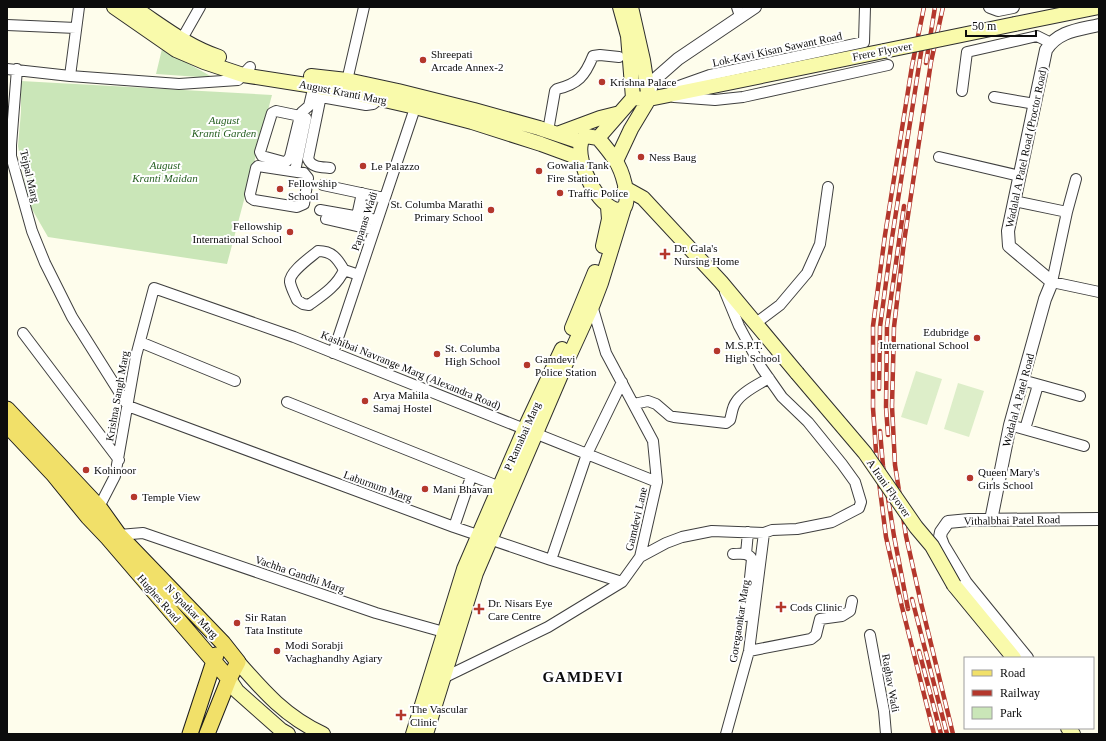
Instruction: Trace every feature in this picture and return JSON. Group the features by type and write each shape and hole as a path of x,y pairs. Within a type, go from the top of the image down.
{"main road":[{"name":"August Kranti Marg","path":"114,7 178,45 208,53 247,71 320,85 346,86 417,102 474,110 553,132 581,142"},
{"name":"August Kranti Marg","path":"133,7 178,45"},
{"path":"620,7 628,36 633,98 598,138 586,136 581,142 580,161 585,174 608,207 618,210 624,208"},
{"path":"616,161 631,129 649,99 643,60 631,7"},
{"name":"Frere Flyover","path":"633,98 649,99 1099,7"},
{"name":"August Kranti Marg","path":"417,102 472,122 541,144 571,155 580,161"},
{"path":"553,132 620,113"},
{"name":"P Ramabai Marg","path":"426,734 444,678 451,634 470,571 561,361 572,328 601,283 626,204 627,198 621,171 616,161 598,138"},
{"name":"A Irani Flyover","path":"625,188 643,198 721,282 865,453 916,526 932,546 954,585 1013,657"},
{"name":"P Ramabai Marg","path":"590,299 592,281 605,241 609,219 608,207"},
{"name":"N Spatkar Marg","path":"7,409 99,507 119,535 223,643 238,662"},
{"name":"Hughes Road","path":"7,425 53,474 88,518 108,538 229,679"},
{"name":"P Ramabai Marg","path":"485,537 500,487 531,431"},
{"path":"88,518 99,507"},
{"name":"P Ramabai Marg","path":"413,734 428,685 451,634"},
{"path":"190,734 214,662 223,643"},
{"path":"207,734 229,679 238,662 262,690 291,716 323,734"},
{"path":"229,679 237,691 281,730 288,734"}],"street":[{"path":"70,76 79,7"},
{"path":"178,45 200,7"},
{"path":"346,86 364,7"},
{"path":"649,99 653,81 678,59 739,12 755,7"},
{"name":"Lok-Kavi Kisan Sawant Road","path":"664,96 679,86 710,75 864,42 865,7"},
{"path":"990,7 998,10 1013,7"},
{"path":"7,25 76,28"},
{"path":"962,91 967,52 1037,36 1051,43 1066,33 1099,25"},
{"name":"Wadalal A Patel Road (Proctor Road)","path":"1051,43 1046,50 1008,231 1010,246 1018,255 1052,282"},
{"path":"553,132 555,91 573,84 581,78 588,68 593,56 600,55 619,57"},
{"path":"664,96 715,100 743,97 888,64"},
{"name":"Tejpal Marg","path":"128,406 72,317 45,263 32,231 11,156 12,69 70,76 179,84 238,80 247,71"},
{"path":"320,85 366,105 373,104 384,94"},
{"path":"296,171 309,106 320,85"},
{"path":"320,85 308,159 310,164 314,166 330,168"},
{"path":"994,97 1035,104"},
{"name":"Papanas Wadi","path":"333,353 417,102"},
{"path":"300,116 276,112 272,113 260,155 284,162 287,161 290,157 300,116 309,106"},
{"path":"939,157 1020,176"},
{"path":"258,166 296,171 304,173 308,178 305,201 302,205 297,207 254,200 250,196 256,168 258,166"},
{"path":"1076,179 1067,212 1052,282 1099,292"},
{"path":"322,185 384,198"},
{"path":"756,323 780,305 807,273 820,244 828,187"},
{"path":"357,216 362,193"},
{"path":"1014,201 1067,212"},
{"path":"320,210 357,216 376,225"},
{"path":"326,219 376,225"},
{"path":"344,270 341,277 332,288 309,305 297,300 290,281 291,277 296,270 318,250 325,251 335,256 344,270 359,275"},
{"path":"640,557 666,543 682,537 712,531 764,533 772,530 797,529 832,522 859,508 861,502 855,482 842,464 808,422 782,397 761,367 739,326 721,282"},
{"name":"Wadalal A Patel Road","path":"991,520 1010,425 1045,299 1052,282"},
{"name":"Krishna Sangh Marg","path":"99,507 116,476 136,356 154,288"},
{"name":"Kashibai Navrange Marg (Alexandra Road)","path":"154,288 294,337 657,482"},
{"name":"Gamdevi Lane","path":"428,685 548,627 622,582 640,557 657,482 653,440 606,353 590,299"},
{"path":"22,333 119,460"},
{"path":"140,342 235,381"},
{"path":"634,404 648,400 656,404 670,416 726,423 730,420 733,408 738,399 751,388 769,378"},
{"path":"1022,380 1080,396"},
{"path":"551,560 587,454 622,382"},
{"path":"1025,429 1038,385"},
{"path":"287,402 500,487"},
{"name":"Laburnum Marg","path":"128,406 454,527 622,582"},
{"path":"1010,425 1084,446"},
{"path":"454,527 470,480"},
{"name":"Vithalbhai Patel Road","path":"1026,657 966,583 940,537 941,532 948,522 969,520 1099,519"},
{"path":"746,554 748,532"},
{"name":"Vachha Gandhi Marg","path":"119,535 143,533 376,613 451,634"},
{"name":"Goregaonkar Marg","path":"726,734 749,651 764,533"},
{"path":"733,554 746,554 752,559 746,616"},
{"path":"749,651 811,639 816,635 820,619 842,616 850,611 852,601"},
{"name":"Raghav Wadi","path":"870,636 884,710 886,734"}],"green space":[{"path":"162,49 214,78 156,74"},
{"name":"August Kranti Maidan","path":"21,81 272,95 227,264 48,237 29,204 18,146 21,112"},
{"path":"916,371 942,379 927,425 901,417"},
{"path":"958,383 984,391 969,437 944,429"}],"railway":[{"path":"924,7 912,66 885,235 873,326 873,408 877,466 886,537 934,734"},
{"path":"926,63 935,7"},
{"path":"943,7 931,62 904,242 894,327 892,406 895,465 906,536 953,734"},
{"path":"879,389 880,327 892,238 923,40"},
{"path":"888,435 886,407 887,326 904,206"},
{"path":"880,431 883,466 894,536 908,609"},
{"path":"912,599 947,734"},
{"path":"919,651 941,734"}],"place":[{"name":"Shreepati Arcade Annex-2","path":"423,60"},
{"name":"Krishna Palace","path":"602,82"},
{"name":"Ness Baug","path":"641,157"},
{"name":"Le Palazzo","path":"363,166"},
{"name":"Gowalia Tank Fire Station","path":"539,171"},
{"name":"Fellowship School","path":"280,189"},
{"name":"Traffic Police","path":"560,193"},
{"name":"St. Columba Marathi Primary School","path":"491,210"},
{"name":"Fellowship International School","path":"290,232"},
{"name":"Dr. Gala's Nursing Home","path":"665,254"},
{"name":"Edubridge International School","path":"977,338"},
{"name":"M.S.P.T. High School","path":"717,351"},
{"name":"St. Columba High School","path":"437,354"},
{"name":"Gamdevi Police Station","path":"527,365"},
{"name":"Arya Mahila Samaj Hostel","path":"365,401"},
{"name":"Kohinoor","path":"86,470"},
{"name":"Queen Mary's Girls School","path":"970,478"},
{"name":"Mani Bhavan","path":"425,489"},
{"name":"Temple View","path":"134,497"},
{"name":"Cods Clinic","path":"781,607"},
{"name":"Dr. Nisars Eye Care Centre","path":"479,609"},
{"name":"Sir Ratan Tata Institute","path":"237,623"},
{"name":"Modi Sorabji Vachaghandhy Agiary","path":"277,651"},
{"name":"The Vascular Clinic","path":"401,715"}],"district":[{"name":"GAMDEVI","path":"583,677"}],"park label":[{"name":"August Kranti Garden","path":"224,126"}]}
